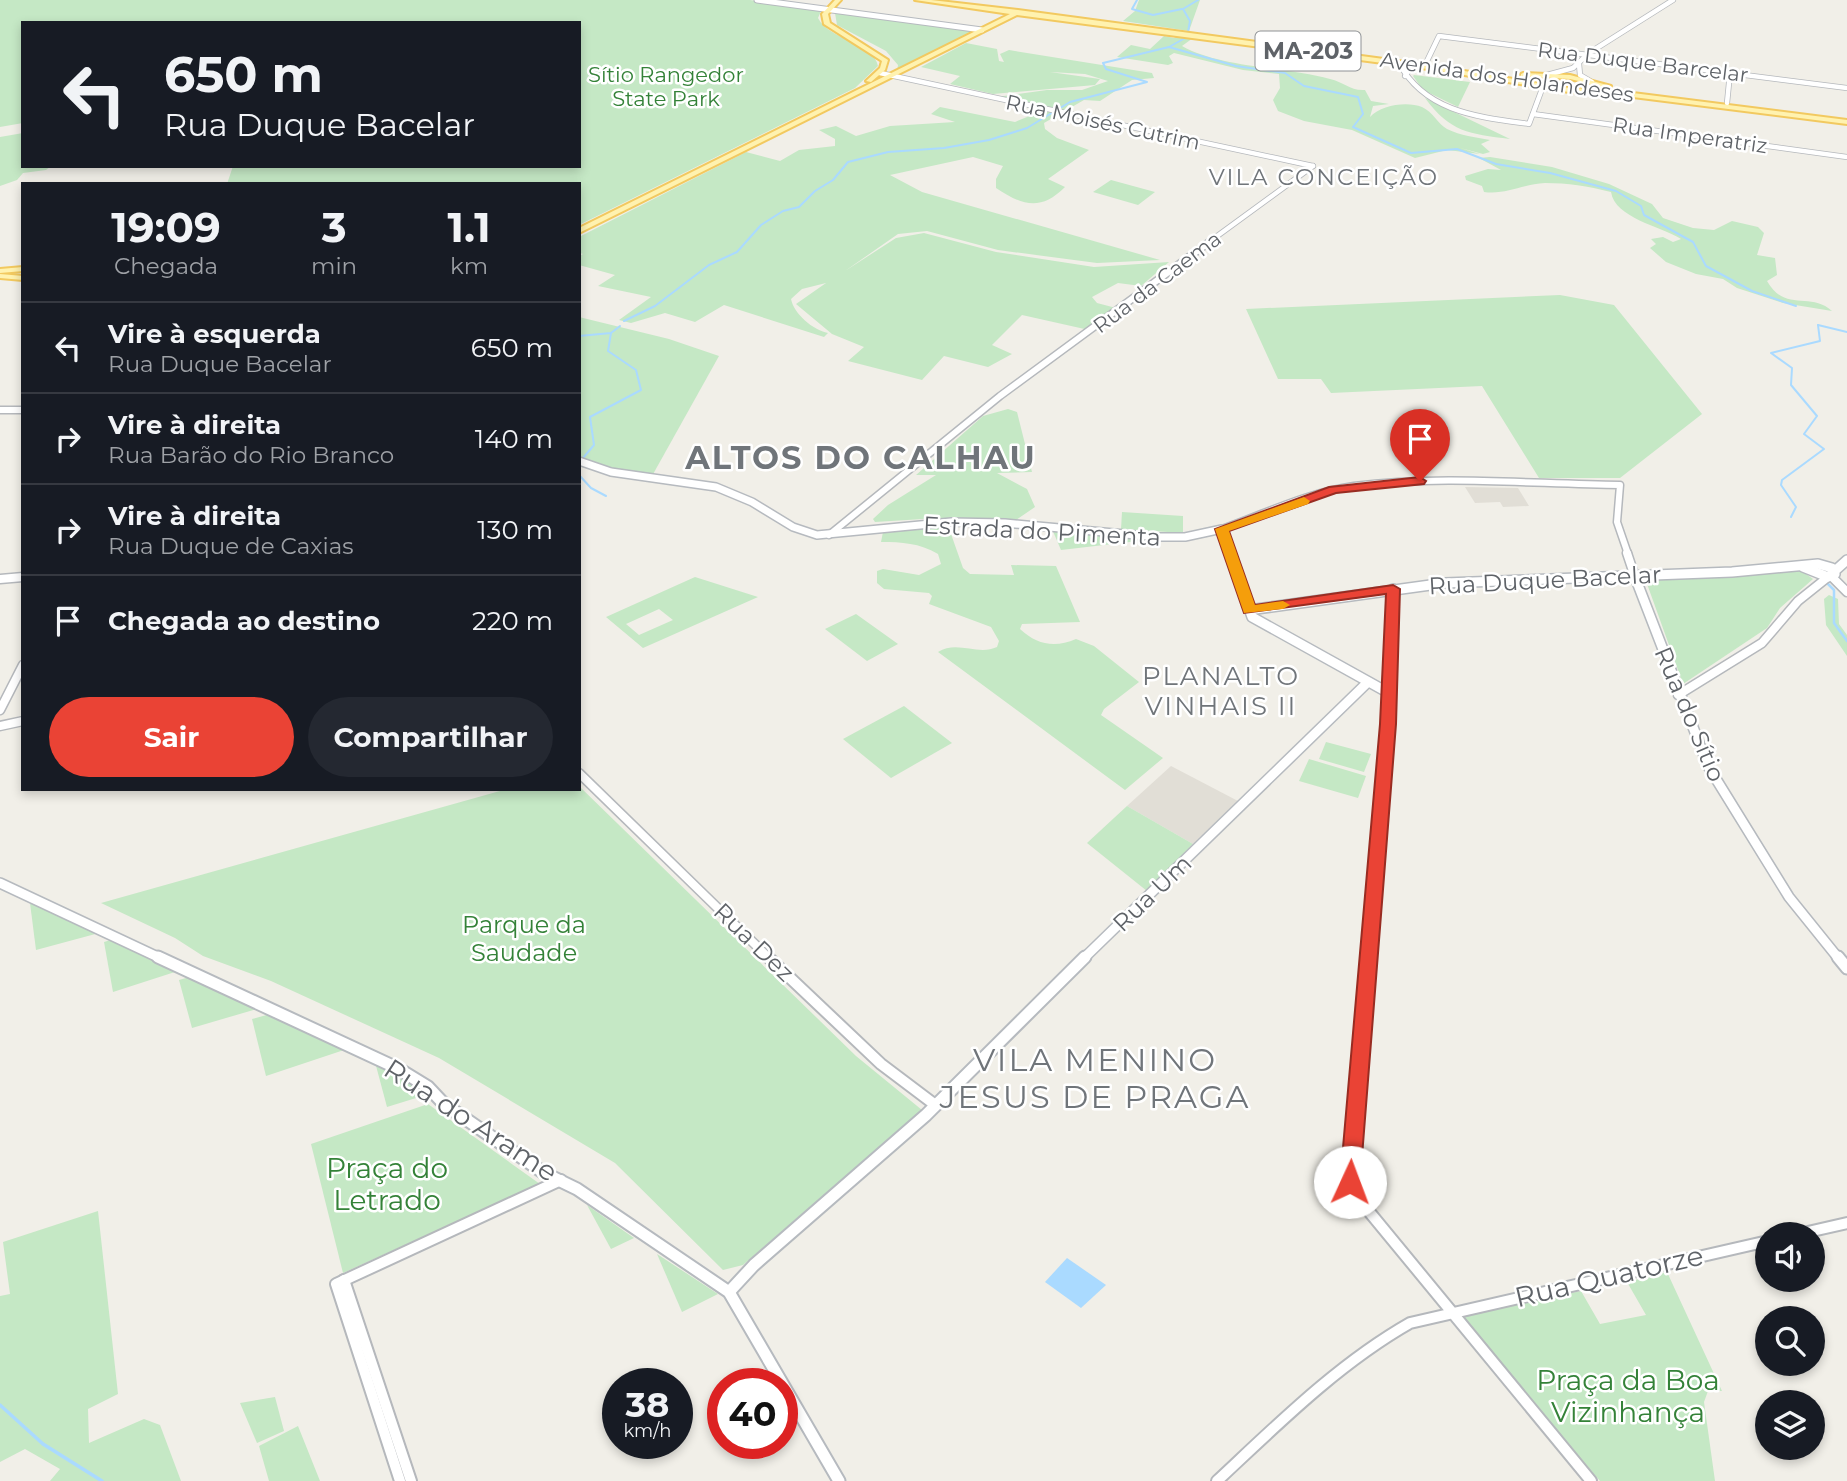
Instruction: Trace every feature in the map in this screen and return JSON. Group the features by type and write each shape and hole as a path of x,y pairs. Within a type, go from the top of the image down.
{"main road":[{"path":"757,0 982,30"},
{"path":"581,228 856,90 880,73 886,64 883,57 829,26 824,16 838,0"},
{"name":"Avenida dos Holandeses","path":"918,0 1017,11"},
{"name":"Avenida dos Holandeses","path":"934,0 1423,64 1525,80 1569,90 1612,89 1847,120"},
{"path":"581,228 1017,11"},
{"name":"Avenida dos Holandeses","path":"1197,34 1399,63 1547,75 1592,82 1612,89 1847,120"},
{"path":"1516,74 1552,77 1560,82 1553,85 1525,80"},
{"path":"0,273 21,269"},
{"path":"0,273 21,278"},
{"name":"Estrada do Pimenta","path":"581,462 611,472 716,487 752,502 793,527 811,533 829,535 904,524 951,522 1185,537"},
{"path":"1185,537 1222,529 1252,617 1387,692 1393,589"},
{"path":"1817,571 1847,558"},
{"path":"1831,576 1847,558"},
{"name":"Rua Duque Bacelar","path":"1249,610 1393,589 1473,581 1635,576 1800,566 1831,576"},
{"name":"Rua do Sítio","path":"1635,576 1678,695 1708,766 1756,847 1805,920 1847,968"},
{"name":"Rua Um","path":"729,1292 754,1265 926,1115 934,1104 1368,682"},
{"name":"Rua do Arame","path":"0,883 397,1068 544,1174 561,1180 729,1292 839,1481"},
{"path":"544,1174 548,1181 545,1188"}],"street":[{"path":"1547,75 1568,71 1586,55 1673,0"},
{"name":"Rua Duque Barcelar","path":"1423,64 1439,36 1847,88"},
{"path":"1399,63 1405,76 1419,92 1463,114 1529,124 1542,88 1569,90"},
{"path":"1405,76 1410,69 1423,64"},
{"path":"1579,64 1580,75 1592,82"},
{"name":"Rua Moisés Cutrim","path":"880,73 895,74 1041,110 1313,166"},
{"path":"1727,103 1730,73"},
{"name":"Rua Imperatriz","path":"1533,114 1847,157"},
{"name":"Rua da Caema","path":"829,535 1000,396 1313,166"},
{"path":"0,410 21,410"},
{"path":"1222,529 1326,492 1353,486 1420,481 1620,485 1617,522 1635,576"},
{"path":"1678,695 1770,637 1817,571"},
{"path":"1831,576 1847,592"},
{"path":"0,579 21,577"},
{"path":"0,710 21,669"},
{"path":"1387,692 1387,741 1350,1182 1362,1203 1591,1481"},
{"path":"0,726 21,721"},
{"name":"Rua Dez","path":"581,775 832,1019 881,1064 934,1104"},
{"path":"340,1282 561,1180"},
{"path":"1825,1228 1847,1223"},
{"name":"Rua Quatorze","path":"1450,1312 1755,1244"},
{"path":"340,1282 400,1481"},
{"path":"340,1282 411,1481"},
{"path":"1217,1481 1297,1406 1387,1335 1410,1323 1450,1312"}],"shaded area":[{"path":"1465,487 1518,488 1529,506 1503,507 1500,502 1475,503"},
{"path":"1171,766 1238,801 1193,844 1127,806"}],"green space":[{"name":"Sítio Rangedor State Park","path":"0,0 750,0 821,11 818,18 831,32 868,52 875,58 878,66 855,88 581,224 581,182 228,182 232,168 581,168 581,21 21,21 21,123 0,127"},
{"path":"1139,0 1200,0 1189,31 1123,21 1135,11"},
{"path":"835,13 975,32 897,72 898,65 886,51 837,25"},
{"path":"1179,35 1193,38 1182,46 1216,59 1330,79 1365,90 1371,101 1389,104 1373,106 1370,117 1394,105 1422,107 1447,129 1490,140 1481,144 1490,152 1483,154 1460,148 1480,154 1447,150 1415,158 1352,130 1304,121 1278,111 1273,100 1280,88 1279,74 1243,70 1174,53 1169,56 1173,63 1168,65 1117,57 1131,45 1150,49 1164,36 1174,38"},
{"path":"966,43 997,49 999,61 1004,62 1000,54 1009,50 1152,73 1154,78 1132,80 1100,101 1084,100 1044,123 1045,129 1057,138 1089,150 1048,179 1065,187 1048,200 1040,203 1023,202 1006,194 996,188 996,179 1003,166 973,157 890,175 922,192 1160,260 1097,263 998,250 927,231 898,234 845,271 896,238 924,233 996,252 1094,267 1169,262 1141,286 1118,283 1092,297 1097,303 1116,308 1089,330 1022,315 992,345 1012,354 988,367 944,356 922,380 848,361 864,347 832,334 796,304 826,283 802,289 791,299 805,320 816,329 828,333 824,337 724,305 695,322 665,313 631,323 619,320 651,297 598,286 615,275 581,266 581,236 746,152 780,161 799,150 835,146 835,139 819,130 836,126 856,136 890,126 955,122 931,114 940,107 1015,122 1044,110 997,97 1047,90 1082,90 1108,81 1085,74 1050,72 1100,79 1095,85 993,94 950,84 960,76 921,67"},
{"path":"1413,76 1470,82 1458,107 1423,90"},
{"path":"1425,98 1510,139 1472,133 1452,125"},
{"path":"21,133 21,168 48,168 23,173 17,180 0,186 0,137"},
{"path":"1490,157 1552,167 1609,184 1652,204 1663,218 1693,228 1714,230 1732,221 1758,227 1764,233 1757,255 1775,258 1777,275 1767,281 1774,291 1790,299 1824,305 1832,311 1783,303 1737,288 1723,279 1696,274 1666,262 1650,248 1656,244 1651,239 1663,237 1673,242 1681,239 1629,215 1614,201 1611,192 1578,185 1545,183 1500,192 1484,192 1482,186 1466,180 1465,176 1488,169 1501,170 1479,158"},
{"path":"1111,180 1155,192 1138,205 1093,192"},
{"path":"1560,295 1614,305 1702,414 1620,478 1539,478 1482,386 1331,393 1321,379 1278,379 1246,309"},
{"path":"581,317 669,339 719,356 652,476 606,468 581,460"},
{"path":"1008,409 1017,412 1032,472 997,473 1027,489 1035,507 1016,520 939,518 875,522 873,519 888,505 936,475 916,475 983,416"},
{"path":"1122,512 1183,516 1183,533 1121,529"},
{"path":"941,528 951,534 963,568 970,574 1014,575 1011,565 1056,566 1080,622 1022,624 1020,629 1040,642 1054,644 1076,639 1094,646 1139,682 1104,709 1101,715 1163,758 1125,790 938,652 953,647 990,649 997,647 999,641 991,627 929,604 932,596 929,593 884,589 877,583 877,571 883,569 919,575 941,564 938,554 924,547 881,542 883,532"},
{"path":"1052,529 1147,540 1061,550"},
{"path":"1802,571 1813,579 1780,608 1767,628 1683,684 1646,581"},
{"path":"695,577 758,597 643,648 606,617","holes":["659,609 673,620 639,635 626,624"]},
{"path":"1829,595 1838,599 1839,624 1847,635 1847,656 1826,625 1824,599"},
{"path":"856,614 898,644 867,661 825,629"},
{"path":"904,706 952,743 891,778 843,739"},
{"path":"1326,742 1371,754 1364,772 1319,759"},
{"path":"1309,759 1366,776 1358,798 1299,781"},
{"name":"Parque da Saudade","path":"581,788 856,1056 922,1110 743,1265 723,1270 615,1163 439,1058 271,981 203,956 175,938 101,903 500,791 581,791"},
{"path":"1127,806 1193,844 1147,891 1087,843"},
{"path":"30,903 99,933 36,950"},
{"path":"114,939 178,971 113,992 104,942"},
{"path":"193,976 260,1008 192,1028 179,980"},
{"path":"274,1013 347,1049 266,1076 252,1019"},
{"path":"375,1062 429,1094 387,1107"},
{"name":"Praça do Letrado","path":"428,1104 540,1184 343,1273 311,1144"},
{"path":"587,1205 634,1238 611,1249"},
{"path":"98,1211 118,1394 88,1409 89,1443 144,1419 160,1425 181,1481 50,1481 60,1469 25,1449 0,1462 0,1296 10,1294 3,1242"},
{"path":"657,1254 718,1294 682,1312"},
{"name":"Praça da Boa Vizinhança","path":"1667,1272 1722,1391 1708,1391 1704,1402 1715,1481 1600,1481 1459,1316 1581,1291 1600,1324 1646,1315 1627,1282"},
{"path":"275,1397 284,1431 257,1443 240,1403"},
{"path":"298,1426 320,1481 269,1481 259,1446"}],"water":[{"path":"1067,1258 1106,1285 1081,1308 1045,1282"}],"waterway":[{"path":"1137,0 1132,9 1153,15 1182,9"},
{"path":"1169,47 1187,37 1190,21 1183,9 1198,0"},
{"path":"624,321 655,306 709,265 737,252 761,225 783,211 799,207 815,191 833,180 848,162 888,152 944,148 989,140 1027,128 1070,102 1147,82 1106,69 1103,63 1169,47"},
{"path":"1169,47 1236,66 1285,73 1304,86 1358,97 1363,114 1353,127 1411,153 1457,149 1496,164 1550,173 1616,191 1641,206 1644,215 1693,242 1706,266 1752,291 1796,306"},
{"path":"1791,517 1796,507 1781,485 1782,480 1824,449 1804,434 1817,416 1791,385 1792,368 1771,353 1820,341 1818,325 1847,332"},
{"path":"611,333 620,326"},
{"path":"581,336 611,333"},
{"path":"583,458 594,445 590,417 641,390 636,370 608,351 611,333"},
{"path":"581,477 591,488 606,496"},
{"path":"1828,584 1834,590 1834,623 1847,641"},
{"path":"0,1405 43,1444 102,1481"}],"slow traffic":[{"path":"1283,605 1249,610 1222,529 1304,501"}],"district":[{"name":"VILA CONCEIÇÃO","path":"1324,177"},
{"name":"ALTOS DO CALHAU","path":"861,457"},
{"name":"PLANALTO VINHAIS II","path":"1221,691"},
{"name":"VILA MENINO JESUS DE PRAGA","path":"1095,1078"}],"route":[{"path":"1350,1182 1368,943 1385,766 1393,589 1249,610 1222,529 1334,489 1420,481"}]}
